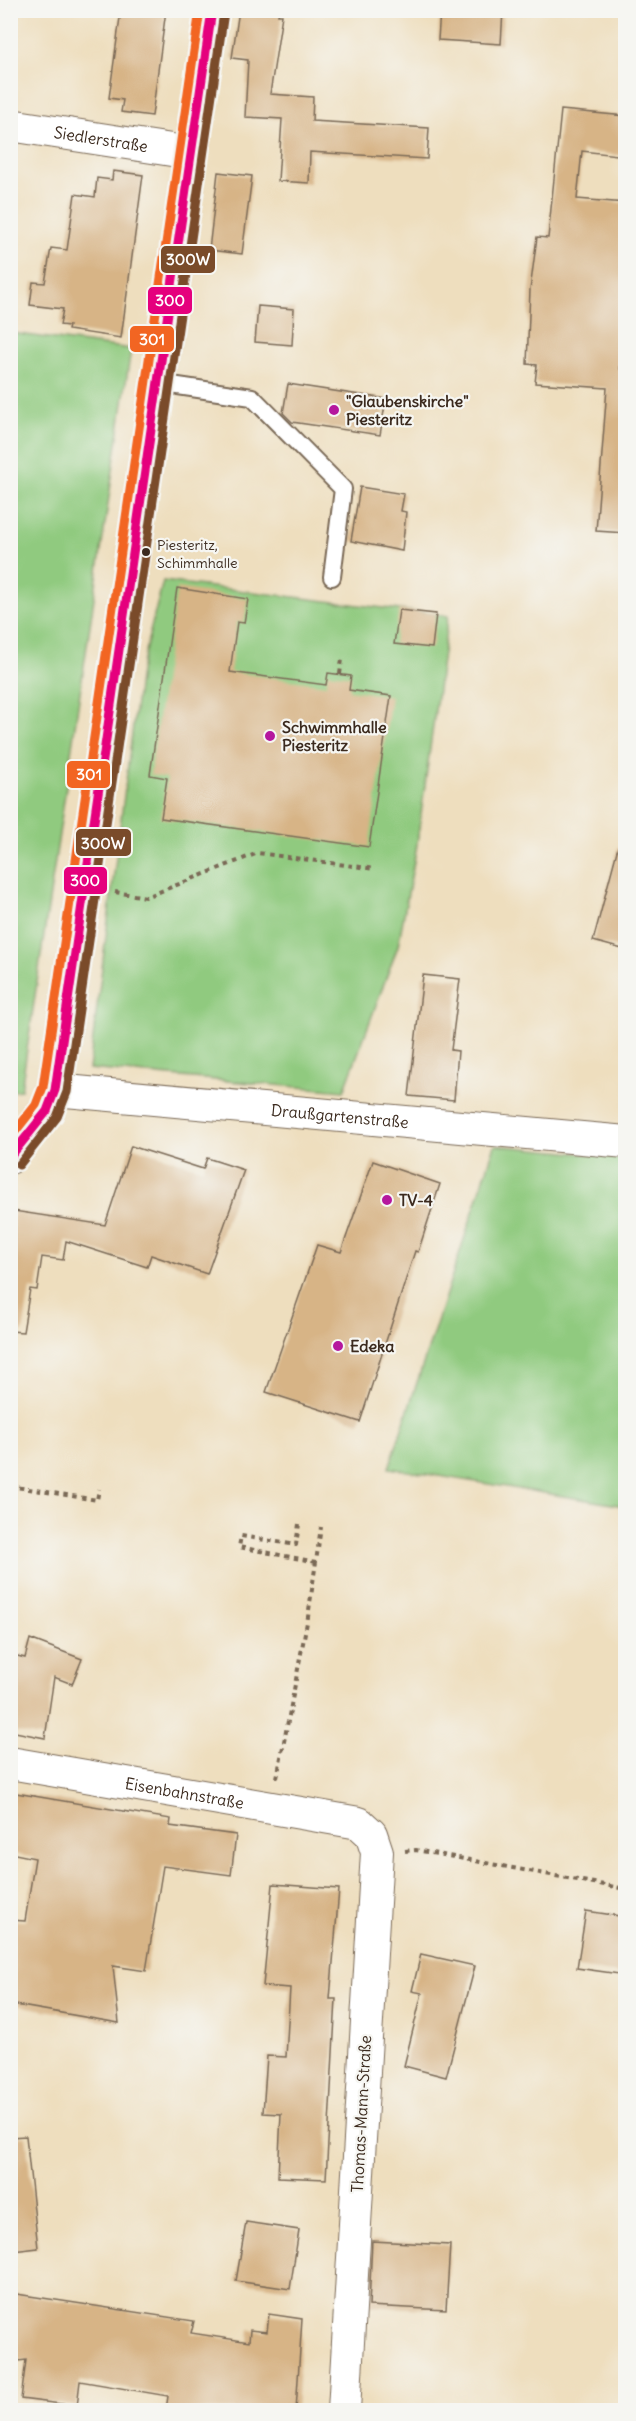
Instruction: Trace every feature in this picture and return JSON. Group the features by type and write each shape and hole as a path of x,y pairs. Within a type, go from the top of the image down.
{"street":[{"path":"10,1158 47,1111 55,1090 212,10"},
{"name":"Siedlerstraße","path":"10,125 191,153"},
{"name":"Draußgartenstraße","path":"55,1090 626,1142"},
{"name":"Eisenbahnstraße","path":"10,1763 359,1823 371,1834 377,1852"},
{"name":"Thomas-Mann-Straße","path":"344,2410 377,1852"}],"lane":[{"path":"158,383 252,397 343,489 332,577"}],"path":[{"path":"340,674 342,659"},
{"path":"115,892 146,897 258,853 375,869"},
{"path":"10,1486 97,1500 99,1489"},
{"path":"299,1524 296,1545 240,1536 239,1547 316,1562"},
{"path":"272,1808 321,1527"},
{"path":"377,1852 416,1850 626,1888"}],"green space":[{"path":"11,333 131,349 21,1090 11,1091"},
{"path":"163,581 448,616 416,851 398,946 344,1091 89,1069 140,671"},
{"path":"495,1145 625,1158 625,1506 389,1468"}],"building":[{"path":"121,10 166,10 152,116 121,112 123,100 109,98"},
{"path":"239,10 279,10 278,15 282,15 270,94 313,97 312,121 429,128 427,159 310,152 309,183 278,181 282,119 245,117 248,60 232,58"},
{"path":"440,10 503,10 501,44 438,40"},
{"path":"561,110 626,116 626,156 582,151 577,199 626,203 626,314 620,369 626,369 626,533 596,531 607,388 535,383 537,365 527,364 530,290 537,237 548,238"},
{"path":"113,171 143,175 121,338 68,330 69,326 60,325 63,309 30,305 33,282 45,283 51,248 67,250 75,194 95,197 97,178 112,180"},
{"path":"218,172 252,176 242,254 209,250"},
{"path":"258,306 294,309 292,345 255,342"},
{"name":"\"Glaubenskirche\" Piesteritz","path":"288,384 386,399 380,435 292,422 283,413"},
{"path":"360,487 404,494 401,511 406,512 402,551 351,541"},
{"name":"Schwimmhalle Piesteritz","path":"177,588 248,599 244,623 237,622 230,672 326,685 328,673 351,676 349,690 391,696 369,847 161,818 167,778 150,775"},
{"path":"399,610 436,614 432,648 394,644"},
{"path":"618,847 626,848 626,950 593,941"},
{"path":"423,975 460,979 451,1050 458,1051 454,1100 409,1096"},
{"path":"131,1146 203,1169 207,1158 244,1170 207,1274 151,1255 147,1267 66,1241 63,1260 42,1257 37,1290 30,1289 23,1332 10,1331 10,1242 14,1211 105,1225"},
{"path":"373,1161 440,1184 418,1252 415,1251 360,1422 266,1392 317,1245 341,1252"},
{"path":"30,1639 82,1659 72,1684 54,1677 45,1738 10,1731 10,1654 25,1658"},
{"path":"10,1792 171,1819 170,1826 236,1835 231,1875 163,1866 146,1971 113,1966 119,2023 10,2004 10,1920 25,1921 35,1858 10,1853"},
{"path":"273,1884 339,1889 330,1999 336,1999 326,2179 278,2177 281,2114 263,2113 267,2056 286,2057 290,1988 263,1986"},
{"path":"586,1911 626,1917 626,1975 577,1968"},
{"path":"421,1954 475,1966 446,2077 404,2066 422,1993 412,1991"},
{"path":"26,2136 38,2248 13,2251 10,2137"},
{"path":"246,2222 299,2230 290,2289 236,2281"},
{"path":"372,2241 450,2245 446,2310 369,2306"},
{"path":"10,2293 194,2321 191,2333 249,2342 250,2330 267,2332 269,2314 302,2319 296,2410 166,2410 168,2396 80,2381 77,2406 21,2399 26,2360 10,2362"}],"transit line":[{"name":"301","path":"10,1138 36,1105 43,1087 200,10"},
{"name":"300","path":"10,1157 47,1111 55,1090 212,10"},
{"name":"300W","path":"19,1165 57,1117 67,1092 224,12"}],"place":[{"name":"\"Glaubenskirche\" Piesteritz","path":"334,410"},
{"name":"Piesteritz, Schimmhalle","path":"146,552"},
{"name":"Schwimmhalle Piesteritz","path":"270,736"},
{"name":"TV-4","path":"387,1200"},
{"name":"Edeka","path":"338,1346"}]}
